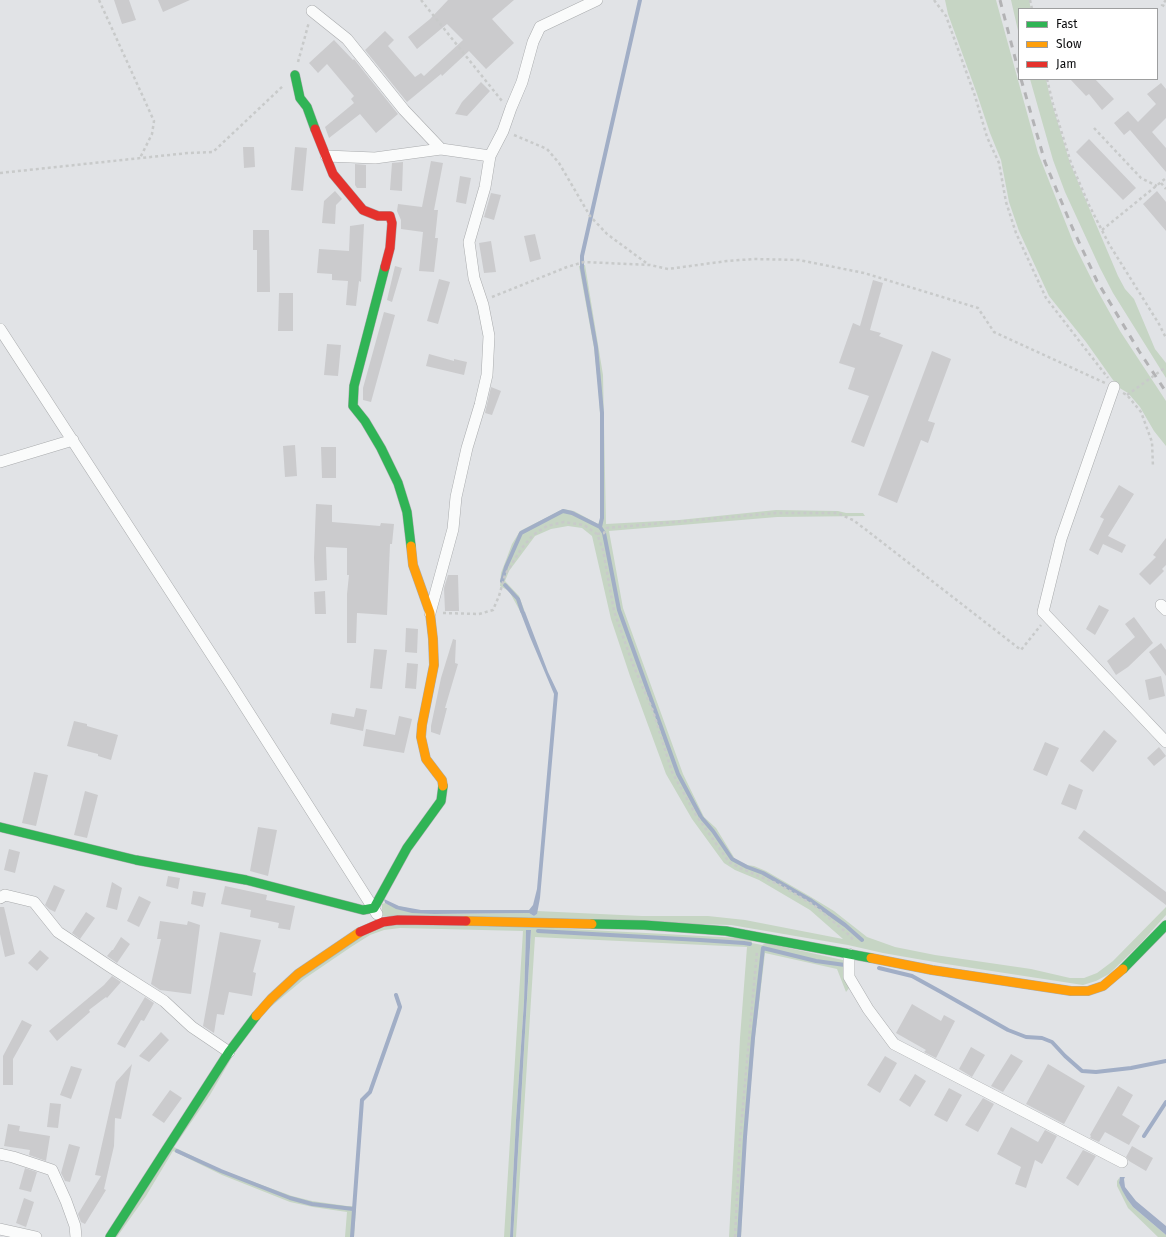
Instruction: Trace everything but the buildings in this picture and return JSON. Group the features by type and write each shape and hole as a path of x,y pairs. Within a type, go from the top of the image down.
{"street":[{"path":"430,613 452,529 456,497 465,455 480,405 487,375 489,336 483,305 474,278 469,242 485,187 490,156 504,131 522,82 533,42 540,28 597,0"},
{"path":"312,10 347,39 404,110 441,149"},
{"path":"295,75 300,98 307,107 333,174 363,210 378,216 390,216 392,223 390,248 354,386 353,406 365,420 398,483 407,512 413,565 430,613 433,639 434,665 421,737 422,748 426,759 442,780 443,790 441,801 406,848 374,908"},
{"path":"326,156 375,158 441,149 490,156"},
{"path":"0,329 383,922"},
{"path":"1114,387 1061,540 1043,612 1166,742"},
{"path":"0,462 73,440"},
{"path":"0,827 136,860 246,880 363,910 374,908"},
{"path":"0,898 5,895 34,902 58,932 108,966 164,1001 192,1027 229,1052"},
{"path":"110,1237 229,1052 271,999 298,974 359,933 383,922 398,920 636,925 726,931 932,970 1070,991 1088,991 1103,986 1119,974 1166,925"},
{"path":"849,954 849,977 868,1009 894,1044 1122,1162"},
{"path":"0,1154 52,1170 75,1226 76,1237"},
{"path":"0,1229 36,1237"}],"path":[{"path":"99,0 154,121 152,134 140,158"},
{"path":"421,0 502,99 508,117"},
{"path":"934,0 946,16 975,96 987,137 999,163 1006,202 1016,232 1046,298 1114,387"},
{"path":"1166,0 1162,4 1166,7"},
{"path":"0,173 188,153 213,152 295,75 312,10"},
{"path":"1047,80 1052,104 1071,163 1109,244 1159,324 1166,338"},
{"path":"1094,128 1141,178 1157,186"},
{"path":"504,131 547,149 558,163 590,216 607,234 650,265"},
{"path":"1102,230 1166,178"},
{"path":"1161,183 1166,189"},
{"path":"483,305 495,295 567,267 584,262 650,265 668,269 754,259 799,260 864,273 978,308 994,332 1114,387 1127,395 1141,412 1152,442 1153,467"},
{"path":"1127,395 1166,367"},
{"path":"596,534 604,533 607,528 776,513 836,513 853,520 1021,650 1048,617"},
{"path":"430,613 479,614 493,610 505,575 521,549 533,535 547,526 564,522 584,525 596,534 603,550 614,611 632,662 653,711 672,772 696,815 729,862 780,885 815,906 849,935 867,957"},
{"path":"735,1237 741,1131 758,936"}],"green space":[{"path":"945,0 996,0 1038,153 1074,244 1120,331 1166,401 1166,446 1154,431 1140,407 1128,393 1118,387 1086,342 1049,296 1019,231 1009,202 1001,160 948,14"},
{"path":"1011,0 1029,0 1031,8 1018,8 1018,31"},
{"path":"1030,80 1046,80 1070,163 1118,276 1125,289 1134,299 1155,349 1166,363 1166,378 1113,293 1100,268 1065,192 1053,160"},
{"path":"585,265 603,375 606,524 679,520 776,510 838,511 846,513 863,513 865,516 777,517 609,531 623,608 683,774 704,817 716,828 735,859 747,865 766,871 811,897 834,911 867,937 895,947 935,955 1031,969 1070,978 1084,978 1097,973 1113,961 1166,907 1166,915 1140,944 1109,974 1096,981 1083,985 946,964 848,945 731,925 382,916 382,904 385,903 434,914 529,913 534,916 537,914 537,911 642,916 708,916 745,920 843,939 810,910 759,880 735,870 724,863 692,819 666,774 630,676 611,619 592,536 582,528 568,526 551,529 535,536 509,571 505,581 519,596 525,612 521,607 520,611 509,591 500,586 501,573 512,544 520,531 563,509 574,511 598,524 601,517 600,413 598,385 594,348 579,266"},
{"path":"384,926 533,927 740,938 751,939 752,943 762,945 766,943 843,960 850,987 846,992 837,969 765,953 755,1037 746,1137 741,1237 729,1237 740,1038 747,947 535,937 516,1237 513,1237 531,931 526,930 524,1002 510,1237 504,1237 523,931 400,928 384,930 370,935 304,979 261,1015 235,1052 210,1095 174,1147 221,1170 292,1196 312,1201 356,1208 354,1237 345,1237 347,1212 290,1202 222,1175 173,1151 146,1196 117,1237 114,1237 143,1194 231,1054 261,1013 273,1000 301,977 344,946 368,932"},
{"path":"1120,1177 1119,1183 1133,1207 1166,1235 1166,1237 1158,1237 1128,1208 1117,1186 1117,1181"}],"water":[{"path":"521,607 525,612 548,672 558,693 540,898 537,914 534,916 529,913 434,914 412,913 396,909 385,903 384,899 399,906 421,910 529,910 533,905 537,889 554,694 520,611"},
{"path":"526,930 531,930 513,1237 510,1237 524,1002"},
{"path":"1120,1177 1125,1177 1125,1187 1136,1201 1166,1226 1166,1235 1133,1207 1122,1190 1119,1183"}],"waterway":[{"path":"640,0 582,256 582,268 596,347 602,413 602,518 600,527 604,533 619,610 678,774 701,817 713,831 732,859 763,873 810,900 845,925 862,940"},
{"path":"502,581 506,567 521,533 563,511 572,513 600,527"},
{"path":"505,585 518,599 522,611"},
{"path":"538,931 750,944"},
{"path":"739,1237 753,1038 763,948 816,961 845,965"},
{"path":"879,968 912,976 1008,1030 1026,1037 1042,1038 1052,1042 1082,1071 1096,1072 1131,1068 1166,1061"},
{"path":"352,1237 362,1100 370,1092 400,1007 396,995"},
{"path":"1144,1136 1166,1102"},
{"path":"177,1151 221,1171 290,1198 312,1204 353,1209"}],"railway":[{"path":"1000,0 1018,69"},
{"path":"1021,80 1045,162 1072,227 1097,281 1139,351 1166,392"}],"traffic: fast":[{"path":"295,75 300,98 307,107 315,129"},
{"path":"385,267 354,386 353,406 365,421 381,448 398,483 407,512 411,546"},
{"path":"0,827 136,860 246,880 363,910 374,908 407,848 441,801 443,786"},
{"path":"592,924 644,925 726,931 871,958"},
{"path":"1123,969 1166,925"},
{"path":"110,1237 229,1052 256,1016"}],"traffic: slow":[{"path":"411,546 413,565 430,613 433,639 434,665 421,737 426,759 442,780 443,786"},
{"path":"466,921 592,924"},
{"path":"256,1016 271,999 298,974 360,932"},
{"path":"871,958 932,970 1071,991 1088,991 1103,986 1123,969"}],"traffic: jam":[{"path":"315,129 333,174 363,210 378,216 390,216 392,223 390,248 385,267"},
{"path":"360,932 383,922 398,920 466,921"}]}
